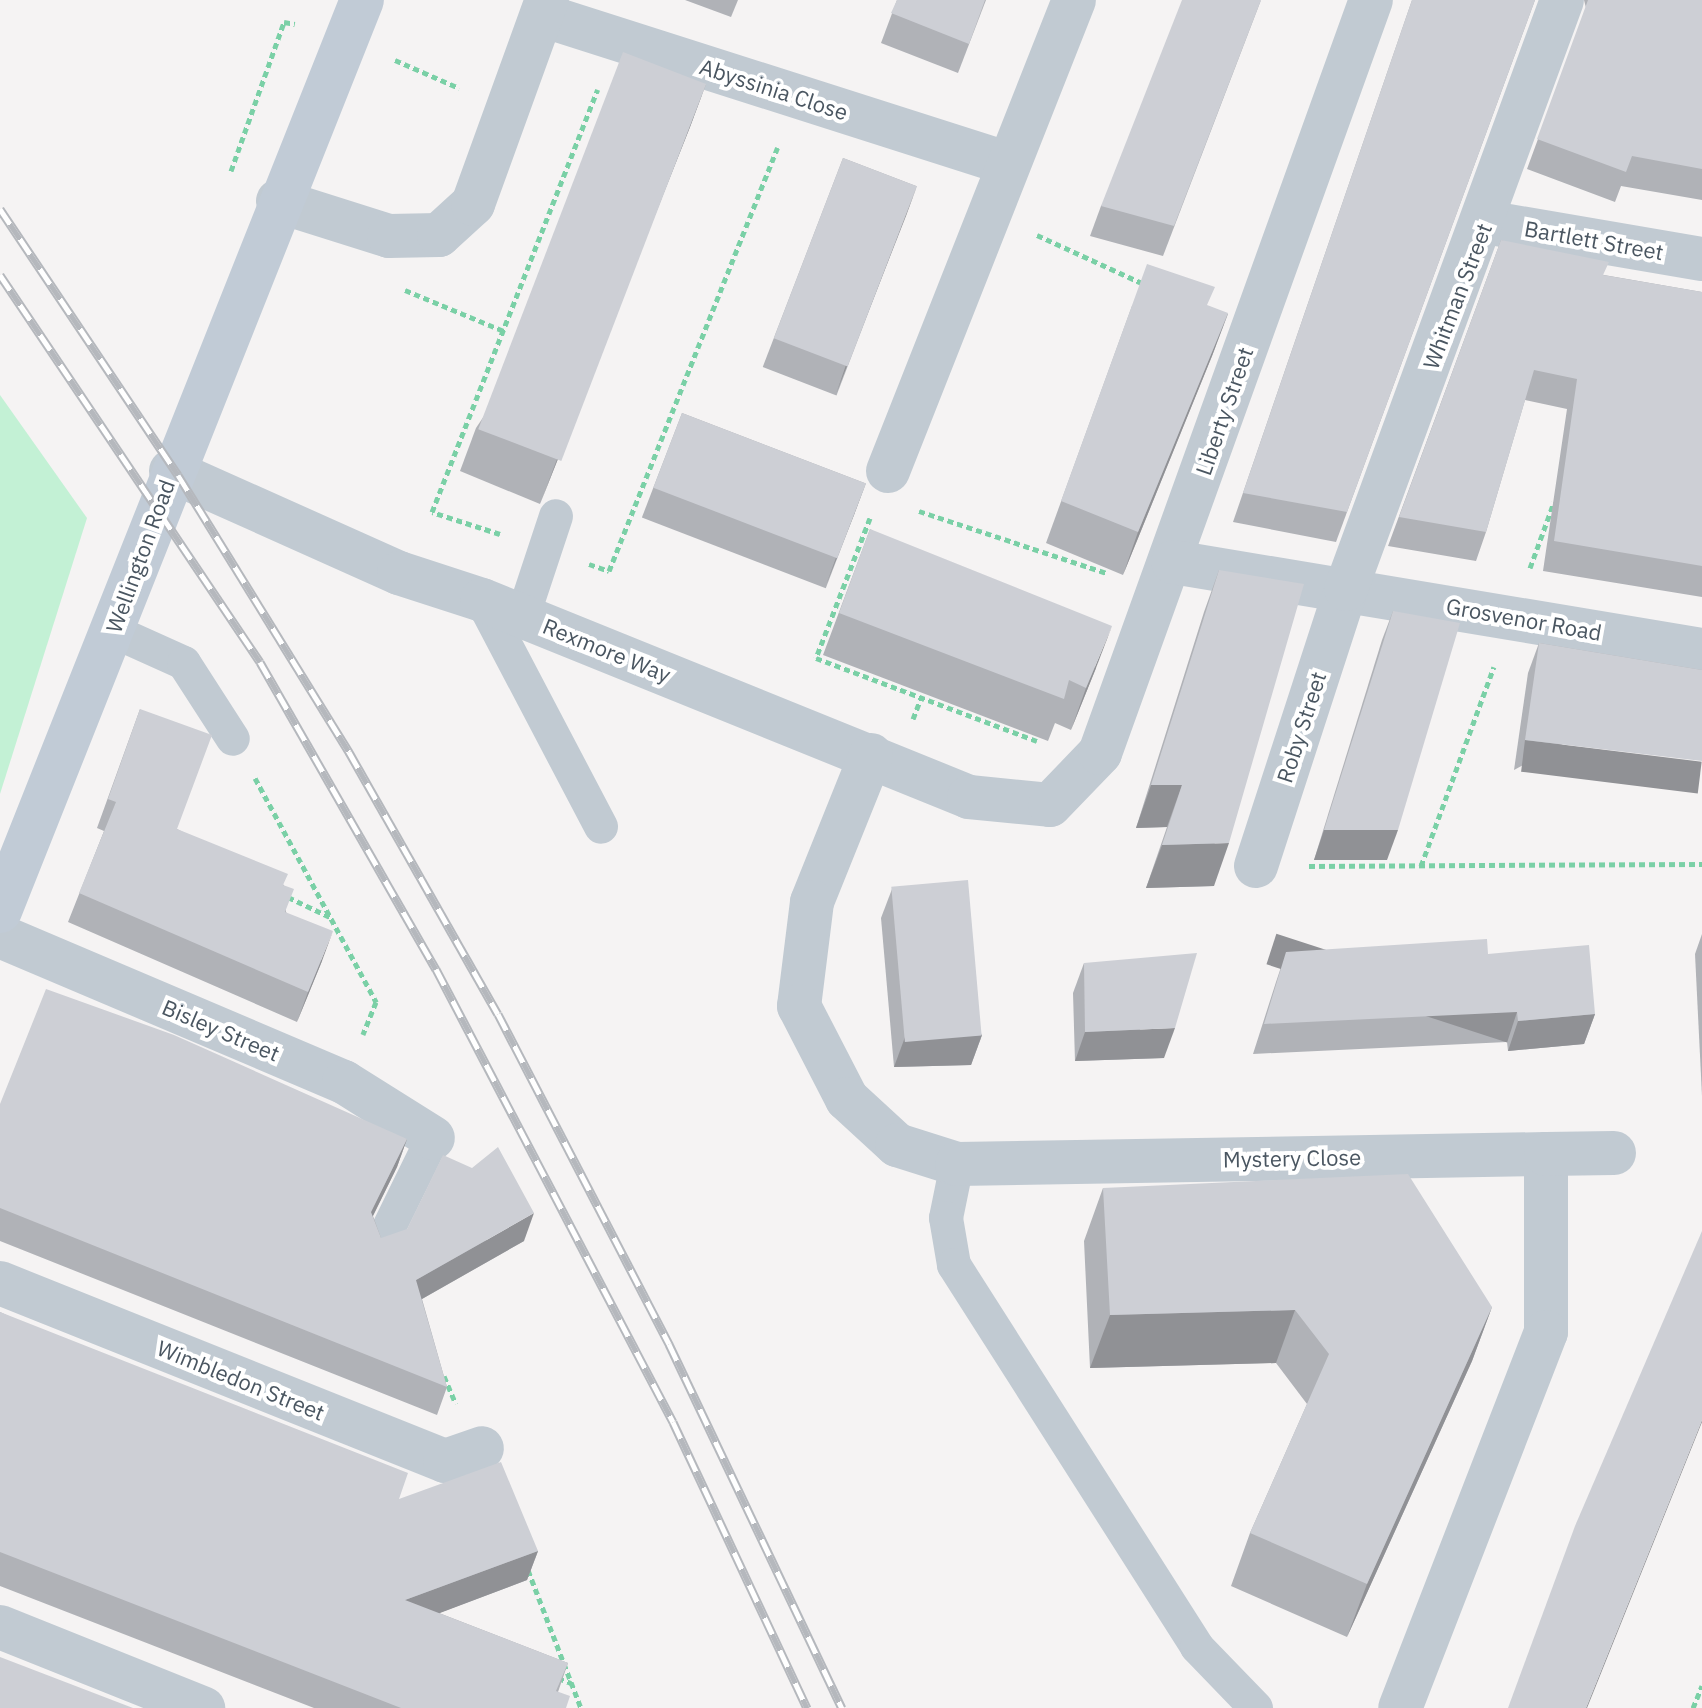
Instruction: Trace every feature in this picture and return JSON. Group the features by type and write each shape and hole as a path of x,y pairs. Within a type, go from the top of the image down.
{"main road":[{"name":"Wellington Road","path":"0,911 113,631 171,471 278,201 354,19"}],"street":[{"path":"898,489 1006,163 1074,0"},
{"name":"Liberty Street","path":"1050,805 1091,763 1167,577 1371,0"},
{"name":"Whitman Street","path":"1346,589 1485,222 1562,0"},
{"path":"278,201 389,236 439,235 473,204 544,8"},
{"name":"Abyssinia Close","path":"544,8 616,39 1006,163"},
{"name":"Bartlett Street","path":"1485,222 1702,259"},
{"name":"Rexmore Way","path":"171,471 399,573 523,616 969,797 1050,805"},
{"name":"Grosvenor Road","path":"1167,577 1346,589 1702,650"},
{"name":"Roby Street","path":"1256,866 1346,589"},
{"name":"Mystery Close","path":"871,755 812,902 799,1006 847,1099 897,1145 957,1164 1614,1153"},
{"name":"Bisley Street","path":"0,936 344,1082 433,1138"},
{"path":"1400,1708 1546,1332 1546,1154"},
{"name":"Wimbledon Street","path":"0,1283 445,1461 482,1448"},
{"path":"0,1627 203,1708"}],"lane":[{"path":"523,616 556,516"},
{"path":"482,600 601,827"},
{"path":"113,631 184,663 233,739"},
{"path":"379,1248 433,1138"},
{"path":"957,1164 946,1218 954,1265 1197,1647 1256,1708"}],"path":[{"path":"354,19 507,110"},
{"path":"616,39 432,512 609,571 798,97"},
{"path":"1006,163 1020,227 1150,287"},
{"path":"1421,866 1560,487"},
{"path":"898,489 1167,577"},
{"path":"872,512 816,658 1091,763"},
{"path":"233,739 376,1002 344,1082"},
{"path":"1256,866 1702,864"},
{"path":"277,892 330,917"},
{"path":"542,1671 571,1683"},
{"path":"1693,1708 1702,1686"}],"green space":[{"path":"0,395 87,518 0,794"}],"building":[{"path":"897,0 985,0 969,44 891,13"},
{"path":"1182,0 1261,0 1174,226 1101,206"},
{"path":"1412,0 1535,0 1347,512 1243,493"},
{"path":"1588,0 1702,0 1702,169 1632,156 1626,172 1537,139"},
{"path":"623,52 706,84 561,461 478,429"},
{"path":"843,158 917,186 848,366 774,338"},
{"path":"1501,240 1609,262 1603,275 1702,292 1702,566 1554,541 1577,379 1534,370 1486,532 1399,517"},
{"path":"1147,264 1215,287 1207,305 1228,313 1138,532 1061,501"},
{"path":"682,413 866,484 837,558 653,488"},
{"path":"870,529 1112,626 1086,688 1069,680 1064,699 839,613"},
{"path":"1219,570 1304,584 1229,843 1162,845 1182,785 1151,785"},
{"path":"1393,611 1460,623 1398,830 1324,830"},
{"path":"1539,643 1702,670 1702,761 1525,740"},
{"path":"140,709 212,735 177,829 288,874 283,885 294,889 285,912 333,931 308,992 79,893 116,802 108,799"},
{"path":"968,880 982,1035 905,1042 891,887"},
{"path":"1487,939 1488,954 1589,945 1595,1014 1518,1021 1517,1012 1264,1024 1286,952"},
{"path":"1197,953 1175,1028 1085,1032 1084,963"},
{"path":"46,989 174,1035 407,1139 371,1212 381,1238 407,1229 443,1155 472,1168 498,1147 534,1213 416,1280 447,1387 0,1208 0,1104"},
{"path":"1408,1174 1492,1307 1367,1584 1250,1533 1329,1354 1295,1310 1110,1315 1103,1188"},
{"path":"1702,1231 1702,1420 1586,1708 1508,1708 1575,1526"},
{"path":"0,1312 408,1473 399,1499 501,1462 538,1551 405,1600 568,1663 556,1691 570,1696 566,1708 401,1708 0,1552"},
{"path":"0,1657 133,1708 0,1708"}],"railway":[{"path":"0,209 178,475 349,752 498,1014 669,1344 842,1708"},
{"path":"0,275 260,662 436,969 673,1422 807,1708"}]}
